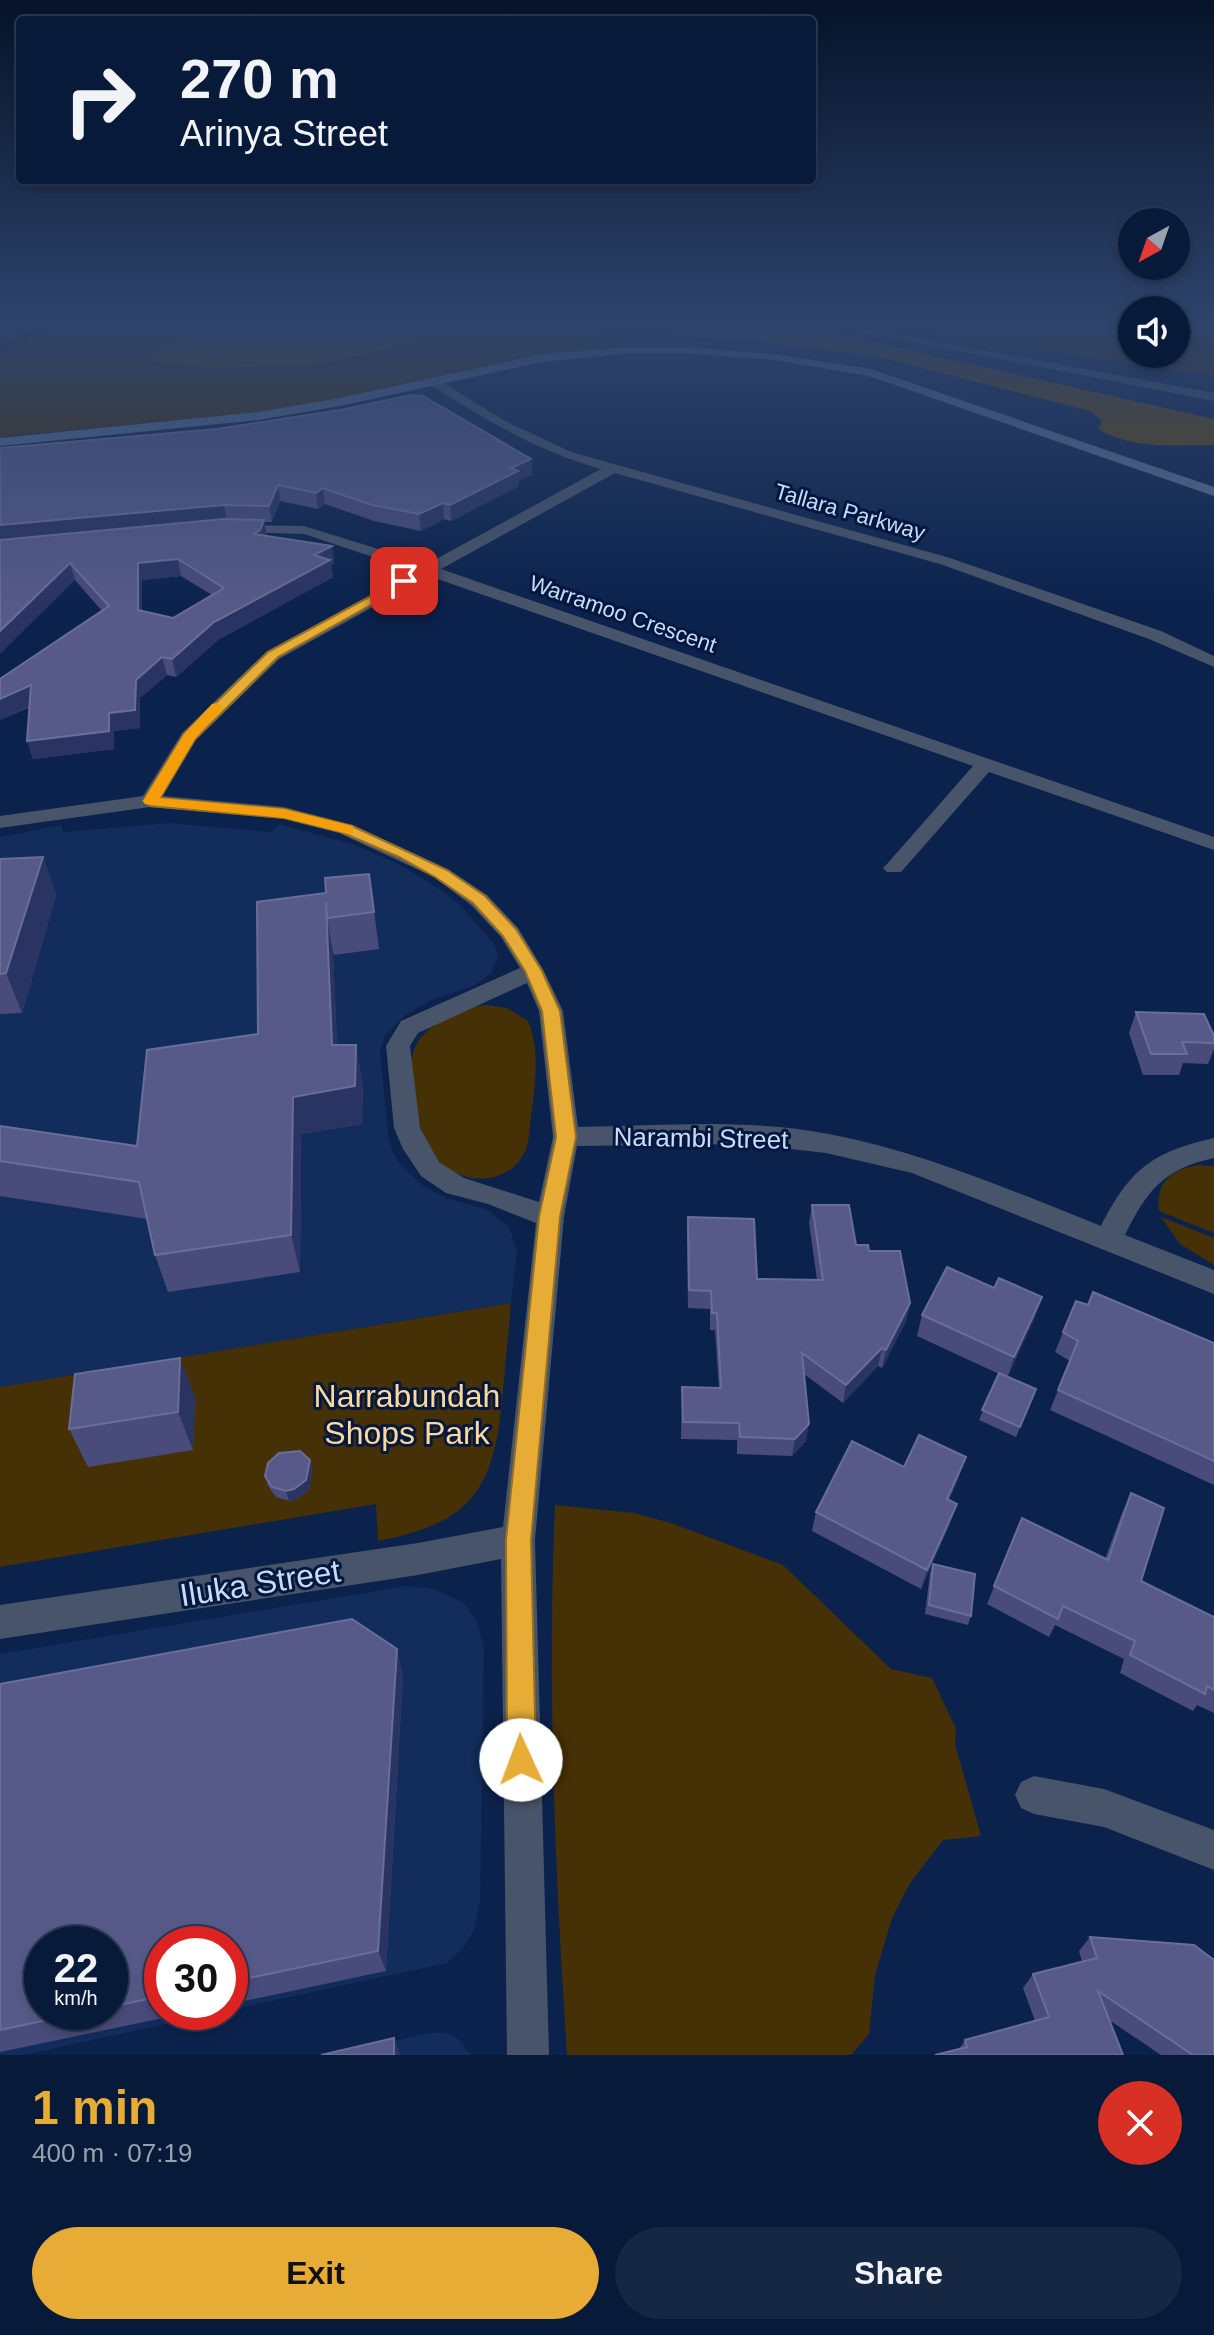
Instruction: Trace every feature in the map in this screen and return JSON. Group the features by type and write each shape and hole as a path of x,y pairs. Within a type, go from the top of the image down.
{"street":[{"path":"0,442 220,421"},
{"name":"Tallara Parkway","path":"498,421 527,439 612,469 945,561 1155,635 1214,662"},
{"path":"1013,421 1214,492"},
{"path":"150,801 189,737 273,655 612,469"},
{"name":"Warramoo Crescent","path":"212,529 265,527 304,530 427,569 1214,844"},
{"path":"894,868 985,765"},
{"path":"1,821 150,801 284,813 346,829 441,873 479,900 510,933 533,971 551,1011 566,1137 550,1217 518,1540 528,2055"},
{"path":"533,971 409,1027 398,1046 407,1128 416,1149 430,1169 456,1186 493,1195 550,1217"},
{"name":"Narambi Street","path":"566,1137 747,1134 826,1143 917,1164 1214,1282"},
{"path":"1108,1240 1128,1199 1149,1173 1180,1154 1214,1148"},
{"name":"Iluka Street","path":"0,1622 418,1559 518,1540"},
{"path":"1034,1795 1104,1808 1214,1850"}],"shaded area":[{"path":"1102,421 1214,421 1214,445 1154,445 1126,440 1098,429"},
{"path":"169,823 272,832 278,824 352,844 397,863 441,890 460,905 494,944 498,957 491,973 473,986 429,1001 404,1016 385,1035 380,1052 388,1135 393,1153 423,1186 448,1199 486,1209 509,1227 517,1251 511,1303 0,1387 0,837 62,825 63,832"},
{"path":"406,1586 434,1589 464,1603 478,1624 484,1648 480,1899 474,1930 463,1948 447,1963 248,2006 248,1926 144,1926 144,2029 23,2055 0,2055 0,1654"},
{"path":"430,2033 446,2033 458,2039 471,2055 330,2055"}],"green space":[{"path":"0,421 167,421 0,437"},
{"path":"486,1005 507,1008 528,1021 535,1048 535,1078 529,1136 524,1153 515,1166 503,1174 473,1178 444,1166 428,1148 419,1123 412,1059 417,1043 432,1027 453,1014"},
{"path":"1199,1165 1214,1166 1214,1233 1159,1211 1160,1192 1167,1179 1181,1170"},
{"path":"1161,1217 1214,1238 1214,1265 1180,1244"},
{"name":"Narrabundah Shops Park","path":"511,1303 502,1401 492,1459 483,1481 471,1498 455,1513 435,1524 378,1541 376,1504 0,1567 0,1387"},
{"path":"555,1505 634,1513 671,1523 783,1565 891,1669 932,1678 956,1729 955,1744 981,1836 943,1840 910,1883 892,1918 875,1975 869,2034 851,2055 567,2055 554,1780 552,1642"}],"building":[{"path":"269,421 466,421 531,459 511,468 518,471 450,505 443,503 419,514 372,505 323,488 316,493 278,485 269,506 224,505 0,525 0,448 217,429"},
{"path":"224,519 264,520 260,530 254,534 332,546 314,555 330,560 214,622 172,659 162,657 136,680 135,710 109,713 109,731 27,741 31,685 0,699 0,679 109,606 70,563 0,631 0,540","holes":["178,559 224,588 173,618 138,610 138,563"]},
{"path":"43,857 6,973 0,974 0,859"},
{"path":"369,874 374,912 327,918 326,902 332,1045 356,1045 355,1086 293,1097 291,1235 155,1255 139,1182 0,1161 0,1126 137,1146 147,1050 258,1034 257,902 326,893 325,878"},
{"path":"1136,1012 1204,1014 1214,1043 1182,1042 1187,1054 1151,1054"},
{"path":"812,1205 849,1205 856,1245 868,1245 869,1251 900,1251 910,1303 886,1350 882,1348 846,1385 802,1353 809,1424 795,1439 740,1437 739,1423 683,1422 682,1387 721,1388 717,1313 712,1313 711,1291 689,1290 688,1217 754,1219 757,1279 823,1280"},
{"path":"947,1267 994,1288 999,1278 1042,1297 1014,1357 922,1315"},
{"path":"1093,1292 1214,1343 1214,1461 1058,1390 1078,1341 1063,1332 1076,1301 1088,1305"},
{"path":"180,1358 178,1412 69,1429 75,1374"},
{"path":"999,1373 1036,1389 1020,1427 982,1410"},
{"path":"919,1435 966,1457 947,1499 957,1504 927,1570 816,1512 852,1441 904,1467"},
{"path":"300,1451 310,1460 306,1480 286,1491 272,1487 265,1476 268,1463 279,1453"},
{"path":"1131,1493 1164,1508 1141,1581 1214,1617 1214,1690 1207,1686 1205,1694 1130,1655 1135,1641 1063,1606 1058,1619 994,1586 1022,1518 1108,1560"},
{"path":"933,1564 975,1574 971,1616 929,1605"},
{"path":"352,1619 397,1649 378,1951 248,1978 248,1926 144,1926 144,2000 128,2003 128,1926 24,1926 24,2025 0,2030 0,1684"},
{"path":"1090,1937 1194,1945 1214,1960 1214,2055 1193,2055 1098,1991 1123,2055 935,2055 967,2047 965,2040 1049,2017 1033,1974 1097,1958"},
{"path":"394,2038 394,2055 321,2055"}],"slow traffic":[{"path":"217,707 189,737 150,801 284,813 348,830"}],"route":[{"path":"404,581 273,655 215,708 189,737 150,801 284,813 346,829 441,873 479,900 510,933 533,971 551,1011 566,1137 550,1217 536,1333 518,1540 521,1760"}]}
